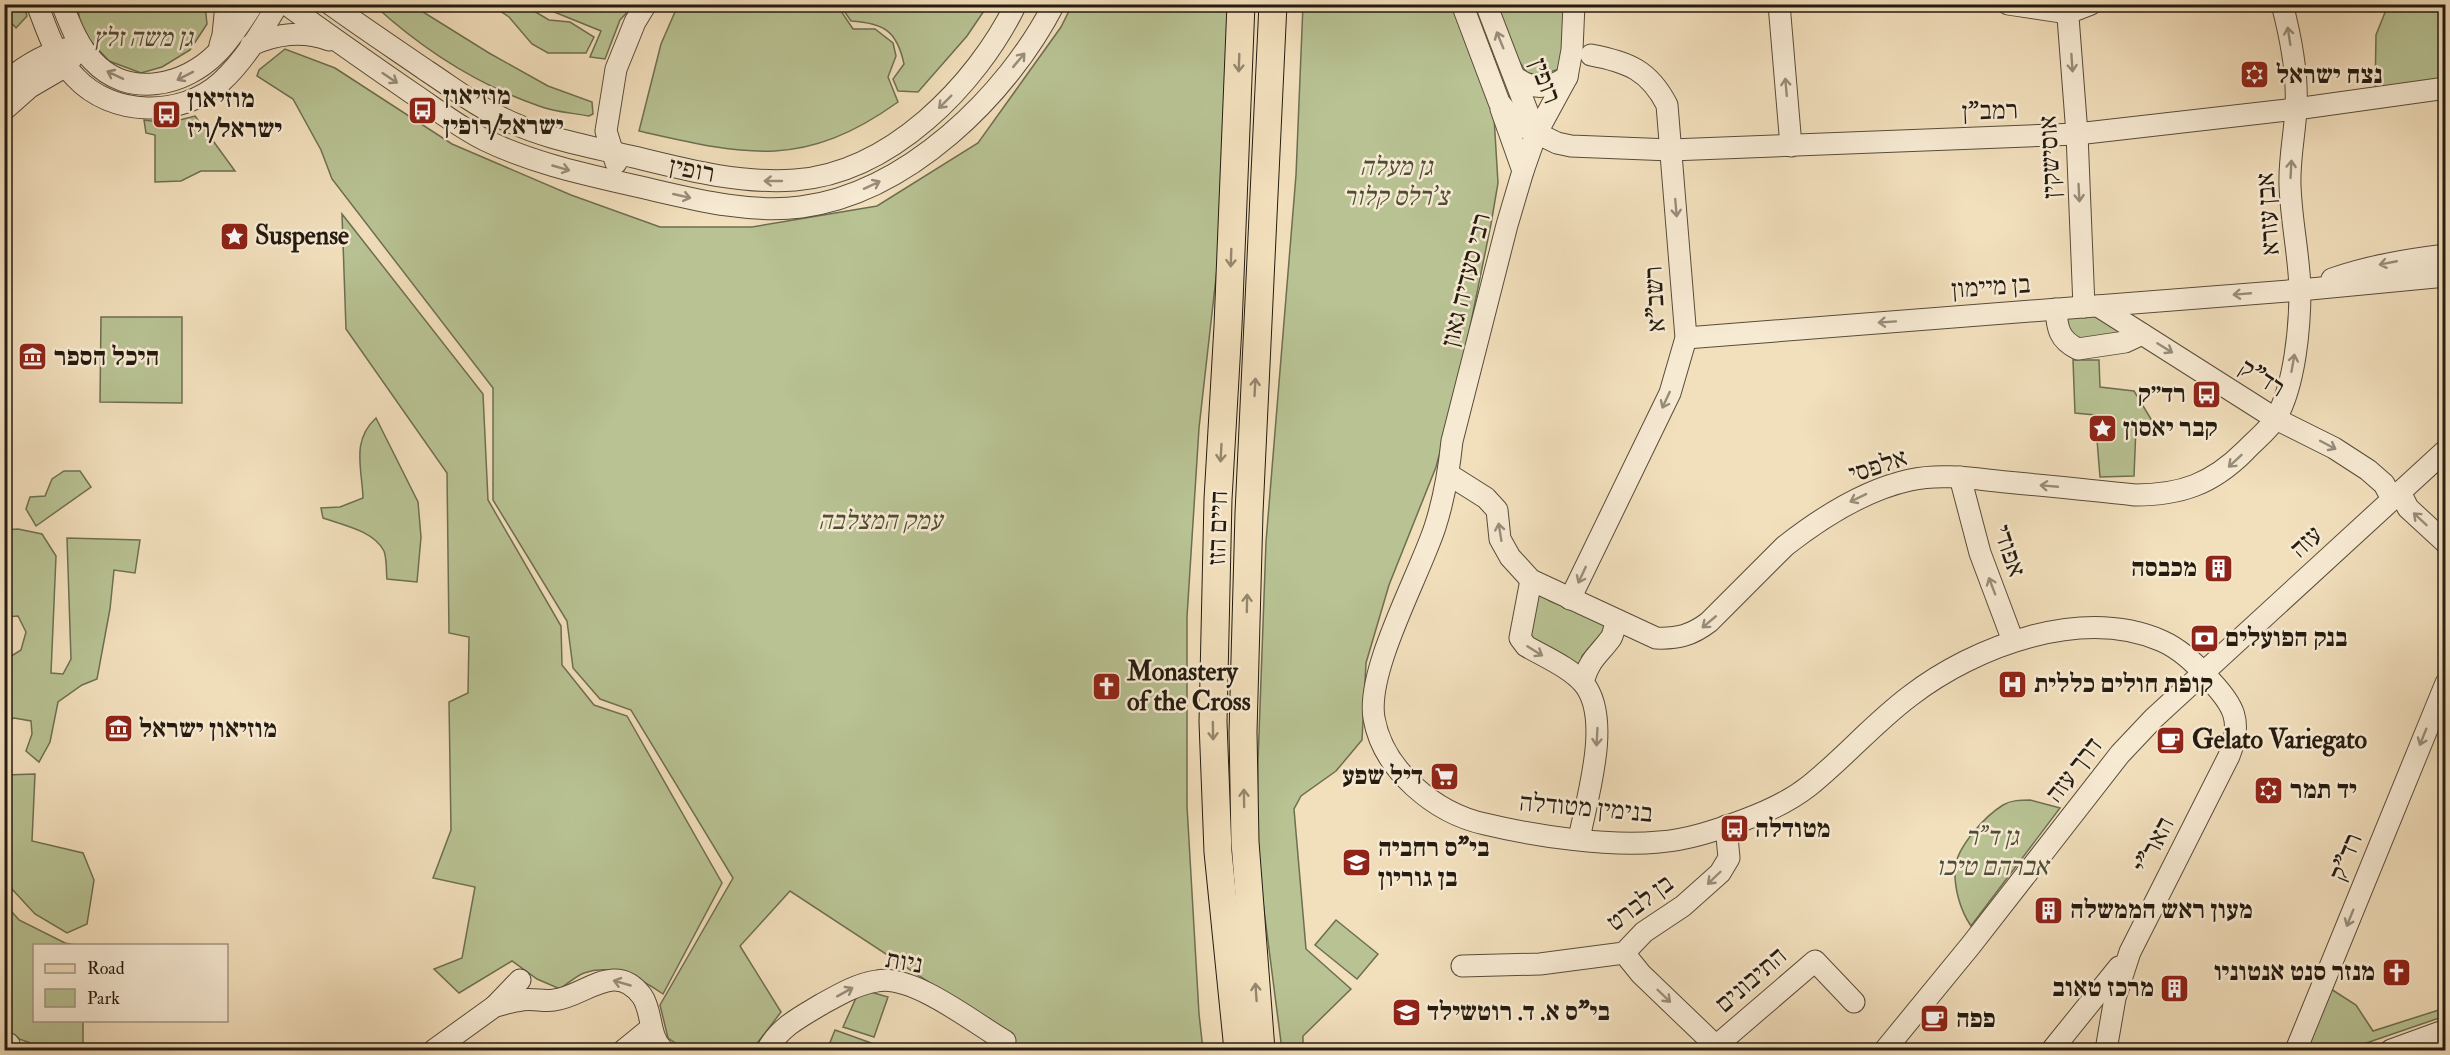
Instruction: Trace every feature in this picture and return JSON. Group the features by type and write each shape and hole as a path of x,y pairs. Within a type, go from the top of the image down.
{"main road":[{"name":"חיים הזז","path":"1238,1050 1218,852 1213,722 1218,499 1228,326 1241,4"},
{"name":"חיים הזז","path":"1261,1050 1245,842 1243,732 1249,513 1273,4"}],"street":[{"path":"62,4 81,45 92,60 110,74 124,80 149,84 170,83 183,78 217,53 254,4"},
{"path":"217,53 223,34 226,4"},
{"path":"11,90 61,86 99,95 132,107 160,109 176,106 193,100 220,83 251,45 278,4"},
{"name":"רופין","path":"286,4 341,45 482,138 534,160 691,198 746,207 800,207 846,197 891,176 936,148 975,110 1026,52 1054,4"},
{"path":"625,183 606,131 616,69 635,22 646,4"},
{"name":"רופין","path":"336,7 495,115 542,135 696,172 748,180 797,180 838,172 858,164 898,141 926,121 976,69 1016,4"},
{"name":"רופין","path":"1462,4 1499,102 1516,123 1536,134"},
{"name":"רופין","path":"1486,4 1536,134"},
{"name":"רבי סעדיה גאון","path":"1452,441 1523,171 1536,134 1567,77 1572,50 1574,4"},
{"path":"1779,4 1791,146"},
{"path":"2008,4 2067,9 2091,4"},
{"name":"אבן עזרא","path":"2276,419 2291,374 2300,290 2290,185 2296,78 2282,4"},
{"path":"37,6 60,59 86,88 99,95"},
{"path":"11,90 36,40 37,6"},
{"name":"אוסישקין","path":"2067,9 2091,306"},
{"path":"251,45 273,37 301,34 318,36 341,45"},
{"path":"11,90 81,45"},
{"name":"רשב\"א","path":"1570,599 1670,393 1686,338 1667,105 1657,86 1642,73 1616,60 1591,55"},
{"path":"1515,77 1527,84 1541,87 1551,86 1567,77"},
{"name":"רמב\"ן","path":"1536,134 1547,140 1571,146 1671,150 2077,135 2296,109 2445,87"},
{"path":"1499,102 1523,171"},
{"path":"1523,171 1530,162 1545,153 1560,147 1571,146"},
{"name":"בן מיימון","path":"2300,290 2366,267 2445,255"},
{"name":"בן מיימון","path":"1686,338 2300,290 2445,276"},
{"name":"רד\"ק","path":"2091,306 2142,334 2276,419 2334,448 2368,470 2445,543"},
{"path":"2056,309 2057,331 2078,349 2125,342 2142,334"},
{"name":"אלפסי","path":"1531,580 1656,638 1671,639 1695,633 1724,609 1785,546 1848,503 1865,495 1912,479 1960,477 2135,495 2177,491 2198,485 2218,475 2276,419"},
{"name":"בנימין מטודלה","path":"1452,441 1448,474 1435,527 1374,689 1374,716 1379,736 1388,756 1406,779 1427,797 1459,815 1496,827 1579,839 1643,843 1663,842 1726,826 1776,806 1807,788 1921,688 1972,659 2013,641 2064,629 2106,628 2165,642 2204,673"},
{"name":"עזה","path":"2204,673 2445,450"},
{"path":"1448,474 1486,498 1497,510 1500,539 1510,557 1531,580 1520,638 1526,646 1583,682 1595,702 1597,741 1579,839"},
{"name":"אפודי","path":"1960,477 1974,535 2013,641"},
{"path":"1583,682 1587,669 1599,650 1612,637 1616,620"},
{"name":"האר\"י","path":"2106,1050 2120,978 2130,952 2229,756 2236,737 2236,721 2233,711 2223,693 2204,673"},
{"name":"דרך עזה","path":"1885,1050 1971,945 2120,754 2154,718 2204,673"},
{"name":"רד\"ק","path":"2296,1050 2445,683"},
{"name":"בן לברט","path":"1462,966 1539,963 1624,953 1644,932 1683,906 1720,873 1729,858 1726,826"},
{"path":"2052,1050 2092,1003 2130,952"},
{"path":"1624,953 1641,974 1713,1049"},
{"name":"התיבונים","path":"1713,1049 1815,961 1854,1002"},
{"path":"434,1050 495,1006 520,980"},
{"name":"ניות","path":"766,1050 775,1035 794,1020 855,986 880,980 902,983 926,992 1005,1041"},
{"path":"495,1006 522,999 554,1000 567,997 600,981 622,981 633,986 642,996 648,1008 658,1044 624,1050"},
{"path":"2092,1003 2106,1008 2112,1015"},
{"path":"2391,1050 2445,1030"}],"green space":[{"path":"1502,4 1568,5 1565,67 1541,75 1527,73 1519,61 1495,7"},
{"path":"4,5 24,5 27,16 16,28 5,16"},
{"name":"גן משה זלץ","path":"77,5 205,5 207,24 190,50 162,67 141,73 109,61 82,32"},
{"path":"374,5 412,5 489,53 548,86 592,102 593,114 589,116 551,110 494,87 451,64 411,36"},
{"path":"491,5 524,5 549,20 570,22 594,37 586,53 548,53 532,44 509,17"},
{"path":"537,5 634,5 620,20 605,59 590,57 601,31"},
{"path":"678,5 837,5 853,29 875,29 893,43 896,56 888,77 898,102 864,124 832,139 802,147 773,151 711,146 639,131 661,44"},
{"path":"840,5 988,5 967,36 918,92 898,91 893,79 904,64 893,36 872,24 851,21"},
{"name":"עמק המצלבה","path":"1072,5 1237,5 1236,101 1199,428 1187,617 1187,806 1203,1050 1013,1050 1014,1038 790,891 740,946 781,1012 752,1050 686,1050 668,1038 660,1005 733,878 631,710 600,699 573,668 567,621 493,500 493,388 332,179 321,150 293,99 257,76 259,70 285,49 335,68 452,144 571,195 660,227 752,227 877,206 978,143 1061,27"},
{"name":"גן מעלה צ'רלס קלור","path":"1303,5 1452,5 1494,117 1498,183 1459,381 1436,467 1389,585 1366,663 1362,740 1336,771 1301,796 1294,809 1306,949 1351,989 1303,1036 1303,1050 1282,1050 1257,856 1258,762 1266,542 1296,175"},
{"path":"2388,5 2439,5 2445,11 2445,81 2375,93 2376,35"},
{"path":"195,116 235,171 201,171 181,181 155,182 155,135 146,133 144,120 168,123"},
{"path":"342,214 483,394 488,500 561,626 562,665 594,705 627,716 722,883 663,994 635,978 605,970 584,973 560,989 537,979 512,961 459,993 434,969 462,958 475,887 433,878 451,830 449,702 468,693 469,637 449,633 447,473 346,329"},
{"path":"2095,309 2135,334 2078,348 2057,312"},
{"path":"101,317 182,317 182,403 100,402"},
{"path":"2073,360 2099,360 2100,387 2134,391 2154,424 2136,427 2134,476 2100,477 2095,415 2075,413"},
{"path":"376,418 418,502 421,537 417,582 387,579 384,551 373,538 323,518 321,508 340,507 363,498 361,446 363,436"},
{"path":"64,471 80,471 91,487 36,526 26,509 30,497 45,496 52,479"},
{"path":"18,529 42,534 56,556 51,673 63,674 71,659 67,538 140,540 135,573 114,570 110,609 97,679 82,685 58,702 50,742 39,762 26,751 32,734 31,721 14,718 5,722 5,660 21,650 26,632 18,616 5,617 5,530"},
{"path":"1534,589 1550,601 1609,624 1582,656 1579,668 1528,638"},
{"path":"35,774 32,841 83,853 94,880 87,924 67,933 35,914 10,887 5,885 5,775"},
{"name":"גן ד\"ר אברהם טיכו","path":"2030,800 2060,808 1971,926 1961,906 1957,891 1955,868 1961,851 1980,824 1996,810 2009,802"},
{"path":"4,903 19,920 70,944 33,944 33,1022 83,1022 83,1050 50,1050 5,1034"},
{"path":"1336,920 1378,954 1357,979 1315,945"},
{"path":"860,989 888,997 874,1037 843,1027"},
{"path":"2331,989 2356,1005 2373,1031 2445,1008 2445,1016 2346,1050 2300,1050"},
{"path":"835,1030 874,1044 872,1050 827,1050"}],"place":[{"name":"נצח ישראל","path":"2255,75"},
{"name":"מוזיאון ישראל/רופין","path":"422,111"},
{"name":"מוזיאון ישראל/ויז","path":"166,114"},
{"name":"Suspense","path":"234,236"},
{"name":"היכל הספר","path":"33,357"},
{"name":"רד״ק","path":"2207,394"},
{"name":"קבר יאסון","path":"2102,428"},
{"name":"מכבסה","path":"2218,568"},
{"name":"בנק הפועלים","path":"2204,638"},
{"name":"קופת חולים כללית","path":"2013,684"},
{"name":"Monastery of the Cross","path":"1106,687"},
{"name":"מוזיאון ישראל","path":"118,729"},
{"name":"Gelato Variegato","path":"2171,740"},
{"name":"דיל שפע","path":"1444,776"},
{"name":"יד תמר","path":"2269,790"},
{"name":"מטודלה","path":"1734,829"},
{"name":"בי\"ס רחביה בן גוריון","path":"1357,863"},
{"name":"מעון ראש הממשלה","path":"2049,910"},
{"name":"מנזר סנט אנטוניו","path":"2396,972"},
{"name":"מרכז טאוב","path":"2175,988"},
{"name":"בי\"ס א. ד. רוטשילד","path":"1406,1012"},
{"name":"פפה","path":"1935,1019"}]}
